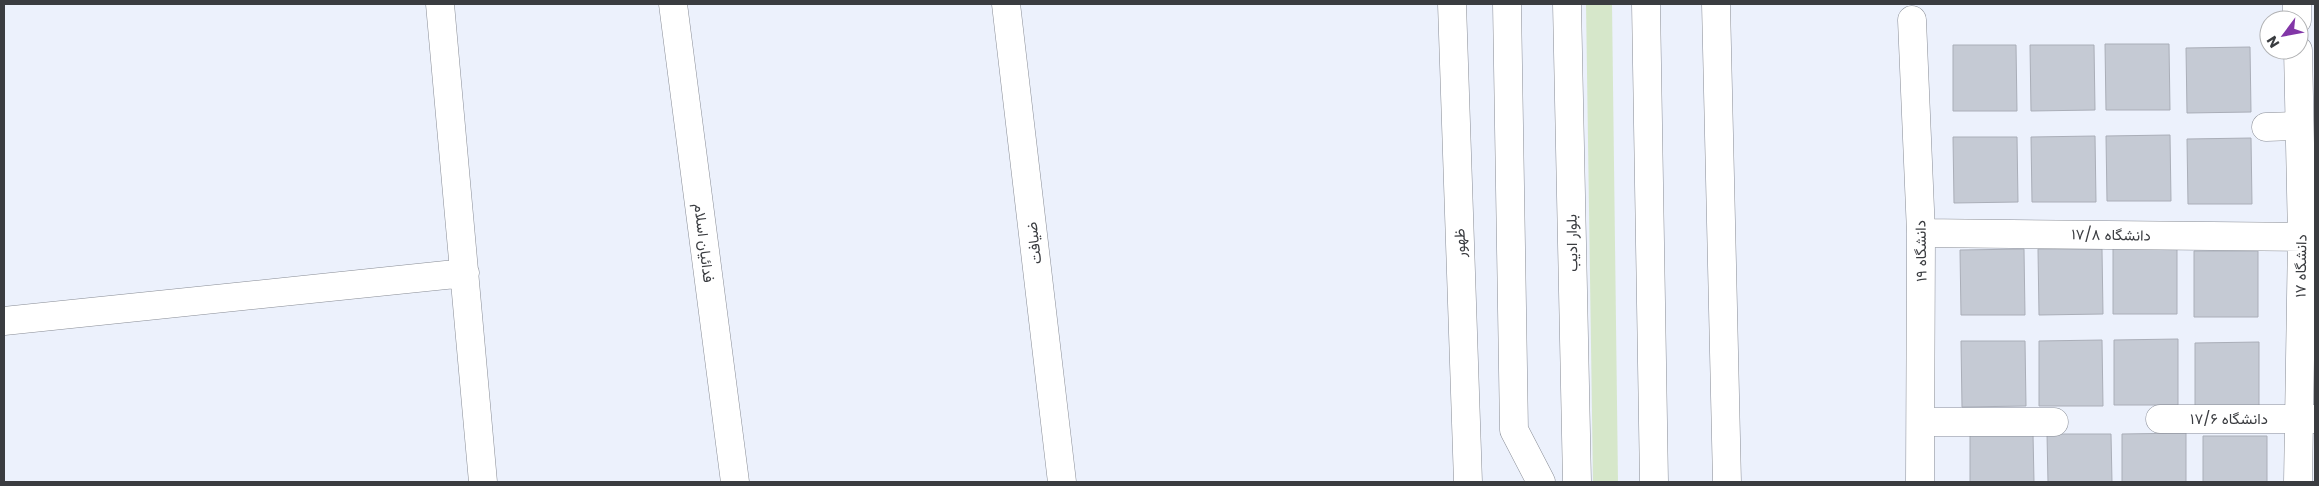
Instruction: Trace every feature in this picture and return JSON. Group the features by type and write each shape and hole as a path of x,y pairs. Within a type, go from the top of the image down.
{"street":[{"path":"440,4 483,482"},
{"name":"فدائیان اسلام","path":"673,4 736,482"},
{"name":"ضیافت","path":"1006,4 1062,482"},
{"name":"ظهور","path":"1452,4 1468,482"},
{"path":"1507,4 1514,430 1541,482"},
{"name":"بلوار ادیب","path":"1567,4 1577,482"},
{"path":"1646,4 1654,482"},
{"path":"1716,4 1727,482"},
{"name":"دانشگاه ۱۹","path":"1912,20 1921,233 1922,422 1920,482"},
{"name":"دانشگاه ۱۷","path":"2298,60 2299,126 2309,237 2306,419 2298,482"},
{"path":"2266,127 2299,126"},
{"name":"دانشگاه ۱۷/۸","path":"1921,233 2309,237"},
{"path":"4,321 465,273"},
{"name":"دانشگاه ۱۷/۶","path":"2160,419 2306,419"},
{"path":"1922,422 2054,422"}],"green space":[{"path":"1586,4 1612,4 1618,482 1593,482"}],"building":[{"path":"2105,44 2169,44 2170,110 2106,110"},
{"path":"1953,45 2016,45 2017,111 1953,111"},
{"path":"2030,45 2094,45 2095,110 2031,111"},
{"path":"2250,47 2251,112 2187,113 2186,48"},
{"path":"2170,135 2171,201 2107,201 2106,136"},
{"path":"2095,136 2096,202 2032,202 2031,137"},
{"path":"1953,137 2017,137 2018,202 1954,203"},
{"path":"2251,138 2252,204 2188,204 2187,139"},
{"path":"2113,248 2177,248 2177,314 2113,314"},
{"path":"2024,249 2025,315 1961,315 1960,250"},
{"path":"2038,249 2102,249 2103,314 2039,315"},
{"path":"2194,251 2258,251 2258,317 2194,317"},
{"path":"2178,339 2178,405 2114,405 2114,340"},
{"path":"2102,340 2103,406 2039,406 2039,341"},
{"path":"1961,341 2025,341 2026,406 1962,407"},
{"path":"2259,342 2259,408 2195,408 2195,343"},
{"path":"2186,433 2186,482 2122,482 2122,434"},
{"path":"2033,434 2034,482 1970,482 1970,435"},
{"path":"2047,434 2111,434 2112,482 2048,482"},
{"path":"2203,436 2267,436 2267,482 2203,482"}]}
